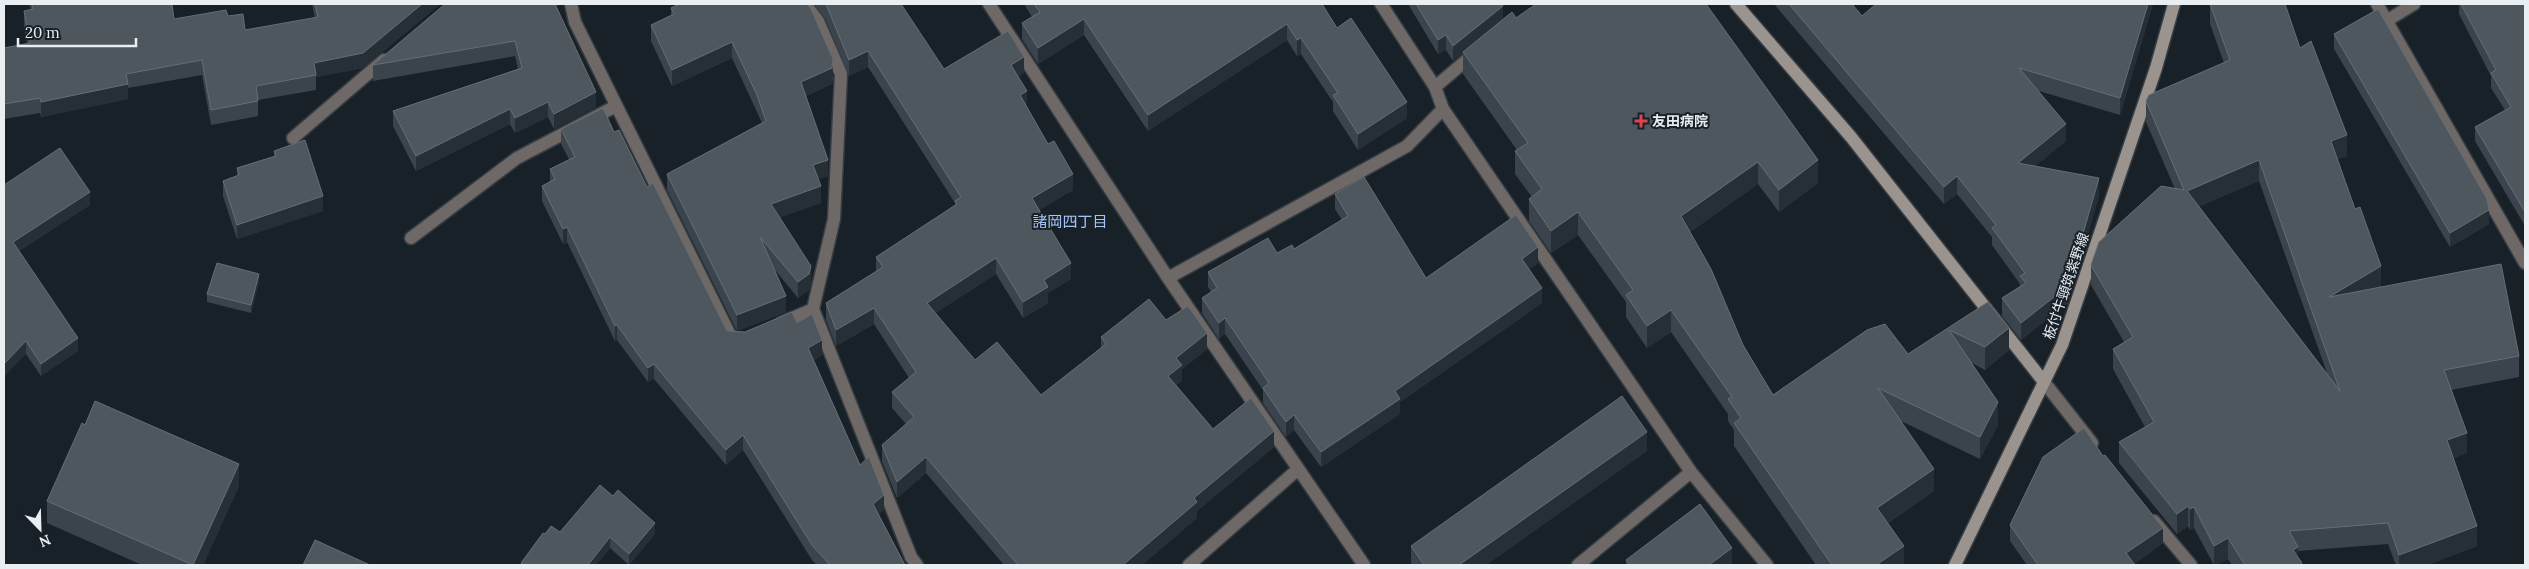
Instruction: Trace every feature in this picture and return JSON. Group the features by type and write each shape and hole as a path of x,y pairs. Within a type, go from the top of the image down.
{"main road":[{"path":"1736,4 1851,137 2044,382"},
{"name":"板付牛頸筑紫野線","path":"1955,565 2062,345 2156,68 2174,4"}],"street":[{"path":"572,4 575,22 732,339 742,339 751,336"},
{"path":"805,4 818,21 841,74 834,219 813,309 911,557 917,565"},
{"path":"989,4 1168,278 1297,470 1364,565"},
{"path":"1381,4 1435,87 1443,109 1691,472 1767,565"},
{"path":"2377,4 2388,20 2525,263"},
{"path":"2388,20 2414,4"},
{"path":"1435,87 1484,46"},
{"path":"293,138 390,55"},
{"path":"411,238 517,158 616,106"},
{"path":"1168,278 1407,146 1443,109"},
{"path":"768,328 813,309"},
{"path":"2044,382 2099,451"},
{"path":"1189,565 1297,470"},
{"path":"1578,565 1691,472"},
{"path":"2147,512 2191,565"}],"building":[{"path":"32,4 172,4 174,19 226,10 228,16 243,14 245,30 318,17 315,4 422,4 363,53 314,63 316,75 256,86 258,101 211,110 202,60 126,74 128,84 41,102 40,98 4,104 4,48 30,43 24,11 33,9"},
{"path":"445,4 555,4 596,92 554,114 548,102 515,118 510,109 416,156 393,111 522,68 515,41 373,65"},
{"path":"679,4 807,4 833,59 832,68 801,82 828,160 813,165 821,186 771,204 811,266 809,274 798,282 760,237 786,296 737,315 667,174 766,121 757,95 732,42 672,70 651,25 674,14 671,8"},
{"path":"826,4 901,4 944,69 1008,31 1024,57 1011,65 1027,91 1020,95 1048,144 1054,141 1073,174 1032,198 1071,263 1044,280 1048,287 1023,302 996,258 927,303 975,360 997,342 1041,395 1106,344 1101,337 1149,299 1166,320 1188,306 1207,333 1176,358 1182,365 1168,376 1213,429 1251,398 1274,431 1194,498 1197,502 1123,565 1018,565 926,457 897,482 882,445 914,417 892,392 916,372 874,308 836,330 826,303 883,267 876,257 957,204 955,201 961,197 868,51 849,60"},
{"path":"1034,4 1322,4 1337,28 1351,18 1407,102 1358,134 1333,95 1338,93 1301,38 1297,40 1287,24 1148,115 1084,19 1038,48 1022,23 1040,12"},
{"path":"1416,4 1502,4 1503,6 1453,46 1446,35 1438,40"},
{"path":"1536,4 1706,4 1818,160 1779,190 1758,162 1681,216 1711,269 1743,345 1773,395 1867,330 1885,324 1908,354 1988,302 2009,328 1985,347 1949,330 1998,402 1980,437 1878,388 1934,469 1877,508 1904,546 1876,565 1832,565 1734,423 1741,418 1728,399 1732,397 1671,310 1647,326 1626,295 1633,290 1578,212 1551,231 1529,199 1542,189 1515,151 1528,143 1463,52 1512,12 1516,18"},
{"path":"1789,4 1852,4 1862,16 1876,4 2148,4 2120,98 2019,68 2066,124 2018,163 2099,178 2068,286 2021,323 2002,298 2026,283 2020,276 2025,273 1992,228 1996,225 1957,176 1944,187"},
{"path":"2210,4 2285,4 2300,48 2311,41 2347,135 2331,141 2355,209 2360,207 2381,266 2329,297 2501,264 2519,356 2444,370 2467,433 2447,440 2477,526 2399,555 2388,523 2289,531 2298,547 2293,550 2302,563 2299,565 2245,565 2228,538 2214,546 2194,507 2190,509 2188,506 2177,514 2119,442 2154,422 2113,349 2133,337 2091,265 2099,242 2161,186 2184,190 2146,101 2149,95 2230,60","holes":["2259,160 2340,391 2187,191"]},
{"path":"2461,4 2525,4 2525,212 2475,127 2511,107 2491,73 2496,70"},
{"path":"2378,9 2487,199 2489,210 2450,233 2334,34"},
{"path":"603,108 614,132 619,130 647,187 653,183 727,331 745,332 792,312 797,323 812,314 822,340 808,348 860,465 869,457 884,495 873,504 905,565 830,565 812,545 743,435 726,450 654,364 648,368 617,325 615,326 567,227 563,229 542,186 555,179 550,169 575,157 561,129"},
{"path":"305,140 323,196 237,225 223,181 239,175 237,168 276,156 274,151"},
{"path":"60,148 90,192 13,242 78,338 41,364 26,341 4,364 4,185"},
{"path":"1364,177 1426,278 1516,215 1538,247 1522,259 1542,288 1395,391 1400,399 1321,452 1294,415 1286,422 1263,388 1269,383 1225,318 1219,323 1202,298 1217,288 1208,272 1268,238 1277,253 1292,245 1294,249 1348,216 1335,194"},
{"path":"217,263 259,274 251,305 207,294"},
{"path":"1622,396 1647,432 1459,565 1424,565 1411,546"},
{"path":"95,401 239,464 193,565 47,501 82,423 85,425"},
{"path":"2084,428 2103,456 2105,455 2163,528 2126,553 2135,565 2038,565 2010,525 2043,457"},
{"path":"600,485 613,496 618,490 655,523 629,554 610,537 588,565 524,565 521,563 543,533 545,534 551,526 560,532"},
{"path":"1700,504 1732,548 1709,565 1630,565 1626,560"},
{"path":"315,540 370,565 303,565"}],"place":[{"name":"友田病院","path":"1641,121"}],"district":[{"name":"諸岡四丁目","path":"1070,222"}]}
